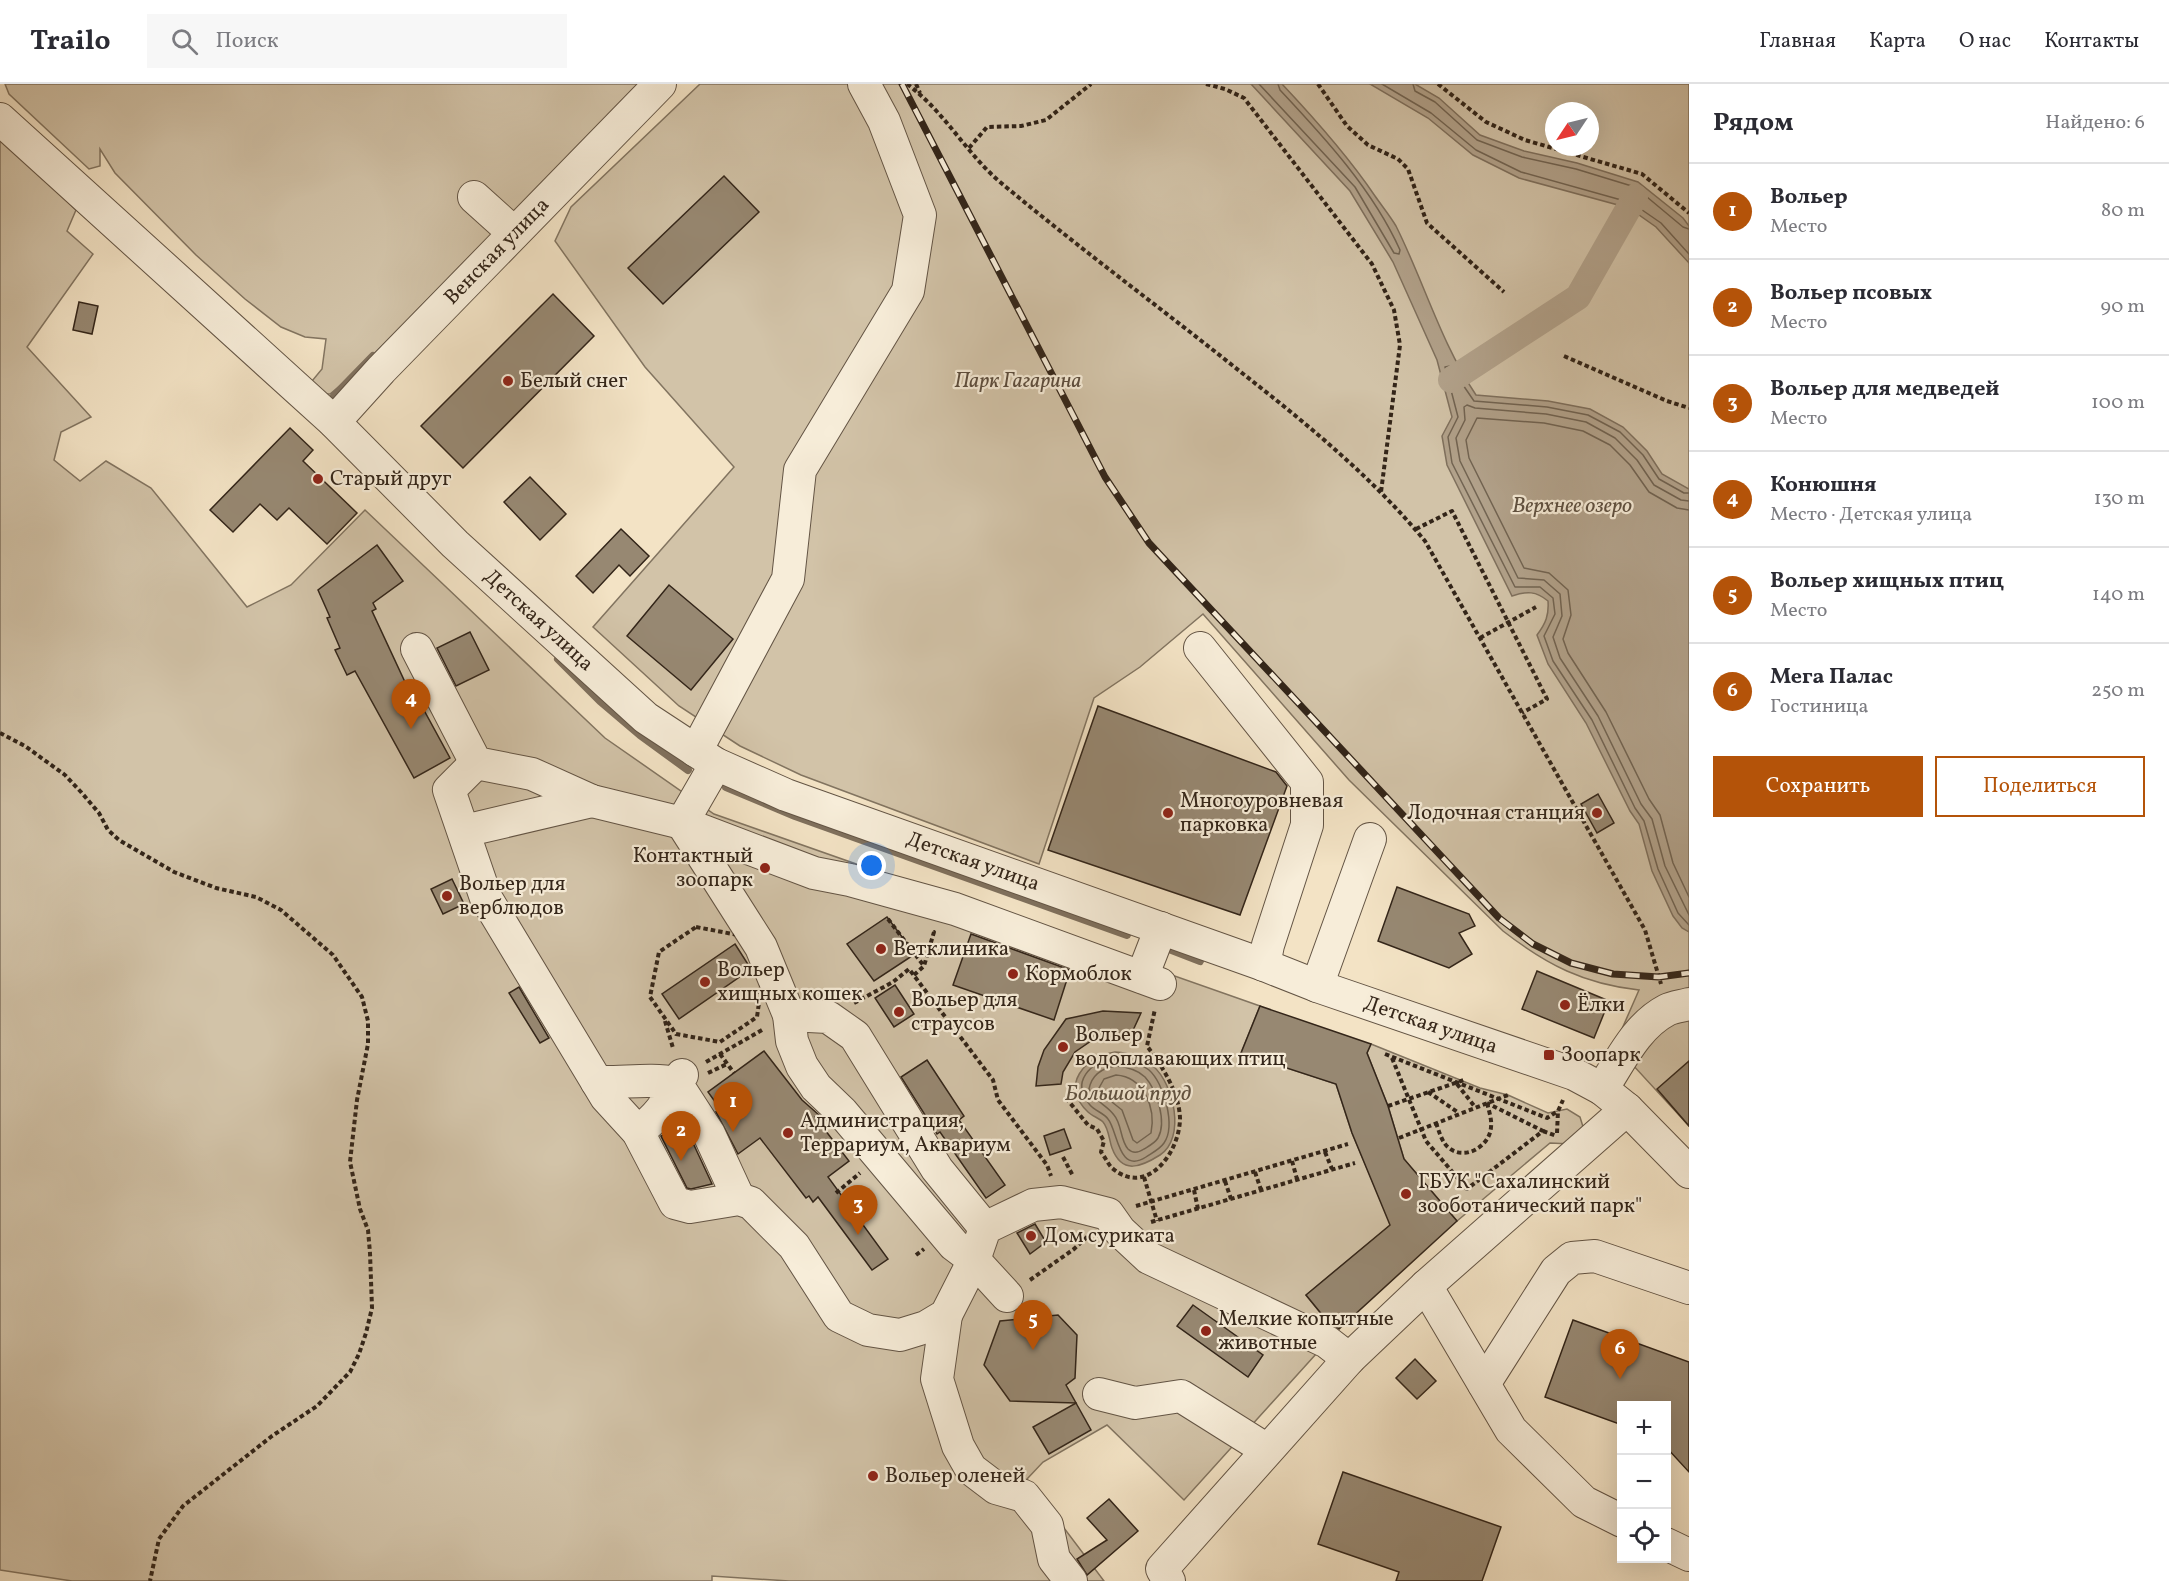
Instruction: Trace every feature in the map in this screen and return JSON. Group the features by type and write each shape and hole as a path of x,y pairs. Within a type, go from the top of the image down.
{"street":[{"name":"Венская улица","path":"334,422 381,370 660,84"},
{"path":"682,823 706,758 788,579 800,470 908,291 920,215 884,121 864,84"},
{"name":"Детская улица","path":"0,119 334,422 464,552 646,717 706,758 786,795 1264,965 1317,986 1574,1074 1602,1089 1627,1109 1689,1172"},
{"path":"474,196 514,233"},
{"path":"1200,648 1307,782 1307,825 1268,945 1264,965"},
{"path":"417,649 476,763"},
{"path":"476,763 532,774 592,801 682,823 814,873 850,880 955,909 1151,981 1161,928"},
{"path":"476,763 449,790 486,898 606,1097 638,1132 675,1203 690,1207 739,1199 751,1203 794,1246 839,1316 868,1330 900,1335 926,1327 946,1315"},
{"path":"464,831 592,801"},
{"path":"682,823 761,947 789,1015 792,1041 802,1066 816,1087 842,1112 954,1245 974,1260 1007,1296"},
{"path":"1317,986 1370,839"},
{"path":"1602,1089 1635,1039 1651,1021 1679,1007"},
{"path":"789,1015 828,1017 855,1036 938,1169 985,1228"},
{"path":"597,1082 628,1083 679,1079"},
{"path":"638,1132 666,1105 679,1079"},
{"path":"679,1079 710,1134 739,1199"},
{"path":"1160,1577 1226,1495 1349,1359 1426,1286 1627,1109"},
{"path":"1071,1581 1054,1559 1047,1525 1024,1496 996,1488 971,1469 958,1446 937,1379 946,1315 974,1260 985,1228 1033,1205 1061,1202 1114,1223 1149,1258 1327,1342 1349,1359"},
{"path":"1484,1384 1556,1271 1572,1258 1595,1256 1689,1288"},
{"path":"1426,1286 1511,1430 1584,1502 1617,1518"},
{"path":"1099,1394 1135,1403 1181,1396 1266,1450"},
{"path":"1671,1546 1689,1555"}],"path":[{"path":"907,84 938,110 952,130 998,180 1309,426 1400,511 1416,530 1425,541 1645,930 1679,1007"},
{"path":"916,84 920,93"},
{"path":"969,148 987,127 1021,126 1046,120 1091,84"},
{"path":"1206,84 1225,89 1244,98 1372,264 1394,310 1400,345 1381,493"},
{"path":"1318,84 1347,126 1368,145 1398,159 1408,169 1427,223 1504,292"},
{"path":"1438,84 1486,122 1525,140 1642,174 1689,213"},
{"path":"1564,356 1667,401 1689,408"},
{"path":"1416,530 1452,511 1547,699 1522,713"},
{"path":"1480,638 1536,607"},
{"path":"0,733 25,746 64,775 99,813 108,830 118,840 174,872 216,888 256,897 281,910 333,955 362,997 368,1022 368,1044 357,1100 350,1162 360,1209 368,1230 372,1308 366,1334 350,1372 317,1406 272,1436 183,1506 159,1539 150,1581"},
{"path":"883,912 924,966"},
{"path":"663,1015 676,1034 720,1042 757,1017 763,974 738,935 696,927 659,952 650,997 663,1015 679,1079 789,1015"},
{"path":"914,975 924,966 934,932"},
{"path":"828,1017 893,981 909,969 993,1080 998,1100 1047,1165 1061,1202"},
{"path":"1066,1098 1088,1125 1097,1129 1104,1141 1101,1152 1112,1167 1130,1177 1144,1177 1156,1171 1167,1158 1176,1142 1180,1118 1173,1091 1161,1064 1147,1046 1151,981"},
{"path":"720,1054 734,1073"},
{"path":"1385,1054 1547,1119 1558,1111"},
{"path":"1392,1058 1426,1141 1467,1189 1543,1131"},
{"path":"1388,1106 1464,1080"},
{"path":"1456,1084 1475,1107"},
{"path":"1427,1092 1460,1113"},
{"path":"1399,1138 1508,1095"},
{"path":"1557,1136 1558,1111 1565,1096"},
{"path":"1436,1123 1449,1149 1461,1153 1470,1152 1482,1146 1488,1137 1491,1127 1487,1103"},
{"path":"1487,1103 1557,1136 1564,1144"},
{"path":"1007,1296 1114,1223 1151,1202 1348,1144"},
{"path":"1325,1152 1332,1169"},
{"path":"1292,1161 1296,1179"},
{"path":"1114,1223 1157,1221 1354,1163"},
{"path":"1256,1172 1261,1190"},
{"path":"1144,1177 1157,1221"},
{"path":"1225,1181 1231,1199"},
{"path":"1194,1190 1198,1209"}],"green space":[{"path":"5,84 640,84 353,375 330,394 319,394 312,381 322,369 326,339 305,337 281,327 245,299 196,255 115,173 100,149 100,166 89,169 9,94"},
{"name":"Парк Гагарина","path":"700,84 1689,84 1689,1126 1632,1064 1611,1054 1639,990 1583,978 1535,954 1503,931 1349,780 1203,614 1140,667 1094,698 1039,864 801,775 740,746 679,706 593,627 734,467 645,367 555,241 571,207"},
{"path":"0,136 76,210 67,231 93,254 27,347 91,417 61,432 54,460 80,481 106,461 151,488 247,607 291,585 365,510 605,738 714,814 1260,1006 1241,1053 1336,1084 1352,1133 1391,1225 1306,1295 1336,1332 1184,1500 1107,1425 1043,1462 1027,1479 1104,1581 789,1581 712,1576 712,1581 72,1581 0,1570"},
{"path":"1371,1044 1480,1088 1508,1095 1548,1113 1567,1109 1580,1117 1584,1130 1572,1144 1550,1143 1457,1221 1404,1159 1388,1106 1367,1053"}],"water":[{"name":"Верхнее озеро","path":"1251,84 1282,84 1331,138 1365,181 1396,226 1453,355 1476,395 1548,401 1590,409 1623,427 1647,451 1662,474 1689,489 1689,932 1682,928 1673,916 1652,871 1639,824 1630,811 1586,723 1548,664 1537,635 1546,619 1548,601 1531,593 1512,596 1447,465 1442,436 1452,417 1437,360 1393,262 1350,191"},
{"path":"1370,84 1415,84 1439,98 1480,135 1524,151 1577,163 1638,182 1683,218 1689,226 1689,263 1656,227 1629,208 1519,178 1473,155 1428,118"},
{"name":"Большой пруд","path":"1115,1052 1135,1056 1153,1066 1167,1085 1174,1111 1173,1136 1168,1147 1160,1155 1139,1165 1127,1165 1116,1157 1105,1125 1088,1112 1076,1092 1079,1074 1086,1066 1104,1055"}],"building":[{"path":"724,176 759,212 663,304 628,268"},
{"name":"Белый снег","path":"553,294 594,336 463,468 421,426"},
{"path":"79,302 98,306 92,334 73,330"},
{"path":"290,428 313,450 303,461 357,513 327,544 289,508 277,520 260,504 233,532 210,510"},
{"path":"530,477 566,514 540,540 504,502"},
{"path":"621,529 649,556 630,576 619,565 593,593 576,576"},
{"path":"377,545 403,581 373,603 376,609 372,611 405,682 408,681 450,758 414,778 355,671 347,675 335,650 340,648 318,590"},
{"path":"669,585 733,639 691,690 627,636"},
{"path":"470,632 489,670 456,686 437,648"},
{"name":"Многоуровневая парковка","path":"1098,706 1276,772 1287,786 1240,915 1048,850"},
{"name":"Лодочная станция","path":"1598,794 1614,823 1597,833 1581,804"},
{"name":"Вольер для верблюдов","path":"452,879 464,904 443,914 431,889"},
{"path":"1397,887 1469,914 1475,926 1459,933 1472,954 1449,968 1378,941"},
{"name":"Ветклиника","path":"887,917 915,954 874,981 847,944"},
{"name":"Кормоблок","path":"971,934 1070,970 1054,1020 953,985"},
{"name":"Вольер хищных кошек","path":"735,944 751,969 679,1019 662,994"},
{"name":"Ёлки","path":"1537,971 1609,1001 1594,1038 1522,1009"},
{"name":"Вольер для страусов","path":"895,985 914,1014 894,1027 875,998"},
{"path":"519,987 549,1038 540,1043 509,993"},
{"name":"ГБУК \"Сахалинский зооботанический парк\"","path":"1260,1006 1371,1044 1367,1053 1388,1106 1404,1159 1457,1221 1339,1329 1328,1322 1306,1295 1390,1225 1352,1133 1336,1084 1241,1053"},
{"name":"Вольер водоплавающих птиц","path":"1103,1011 1141,1013 1129,1039 1106,1036 1094,1039 1075,1052 1063,1072 1061,1084 1036,1086 1038,1067 1044,1050 1066,1019"},
{"name":"Администрация, Террариум, Аквариум","path":"764,1051 802,1100 819,1115 815,1117 849,1161 828,1177 888,1259 872,1270 818,1197 813,1202 809,1196 806,1198 760,1138 738,1154 716,1112 721,1110 708,1092"},
{"path":"927,1060 964,1116 959,1120 1005,1185 986,1198 940,1132 937,1134 901,1077"},
{"path":"1689,1061 1689,1126 1657,1089"},
{"path":"682,1126 693,1143 712,1184 687,1188 661,1136"},
{"path":"1064,1129 1071,1148 1050,1155 1044,1136"},
{"name":"Дом суриката","path":"1035,1224 1046,1242 1030,1254 1017,1233"},
{"path":"1193,1305 1263,1355 1248,1377 1177,1326"},
{"path":"1058,1315 1077,1335 1075,1378 1066,1385 1076,1403 1010,1401 984,1365 1000,1321"},
{"path":"1573,1320 1689,1362 1689,1472 1671,1452 1671,1401 1617,1401 1617,1423 1545,1397"},
{"path":"1415,1359 1436,1381 1417,1399 1396,1378"},
{"path":"1076,1403 1091,1430 1049,1454 1033,1427"},
{"path":"1343,1472 1501,1527 1482,1581 1396,1581 1399,1572 1318,1544"},
{"path":"1109,1499 1138,1531 1087,1575 1077,1559 1107,1540 1087,1518"}],"waterway":[{"path":"1451,380 1578,297 1635,197"},
{"path":"334,396 373,356"},
{"path":"558,659 600,701 640,735 688,770"},
{"path":"726,787 795,816 1127,935"},
{"path":"1169,949 1200,961"}],"railway":[{"path":"902,84 1105,477 1149,543 1499,918 1533,944 1571,963 1613,974 1659,977 1689,973"}],"place":[{"name":"Белый снег","path":"508,381"},
{"name":"Старый друг","path":"318,479"},
{"name":"Конюшня","path":"411,729"},
{"name":"Многоуровневая парковка","path":"1168,813"},
{"name":"Лодочная станция","path":"1597,813"},
{"name":"Контактный зоопарк","path":"765,868"},
{"name":"Вольер для верблюдов","path":"447,896"},
{"name":"Ветклиника","path":"881,949"},
{"name":"Кормоблок","path":"1013,974"},
{"name":"Вольер хищных кошек","path":"705,982"},
{"name":"Ёлки","path":"1565,1005"},
{"name":"Вольер для страусов","path":"899,1012"},
{"name":"Вольер водоплавающих птиц","path":"1063,1047"},
{"name":"Зоопарк","path":"1549,1055"},
{"name":"Вольер","path":"733,1132"},
{"name":"Администрация, Террариум, Аквариум","path":"788,1133"},
{"name":"Вольер псовых","path":"681,1161"},
{"name":"ГБУК \"Сахалинский зооботанический парк\"","path":"1406,1194"},
{"name":"Вольер для медведей","path":"858,1235"},
{"name":"Дом суриката","path":"1031,1236"},
{"name":"Мелкие копытные животные","path":"1206,1331"},
{"name":"Вольер хищных птиц","path":"1033,1350"},
{"name":"Мега Палас","path":"1620,1379"},
{"name":"Вольер оленей","path":"873,1476"}]}
